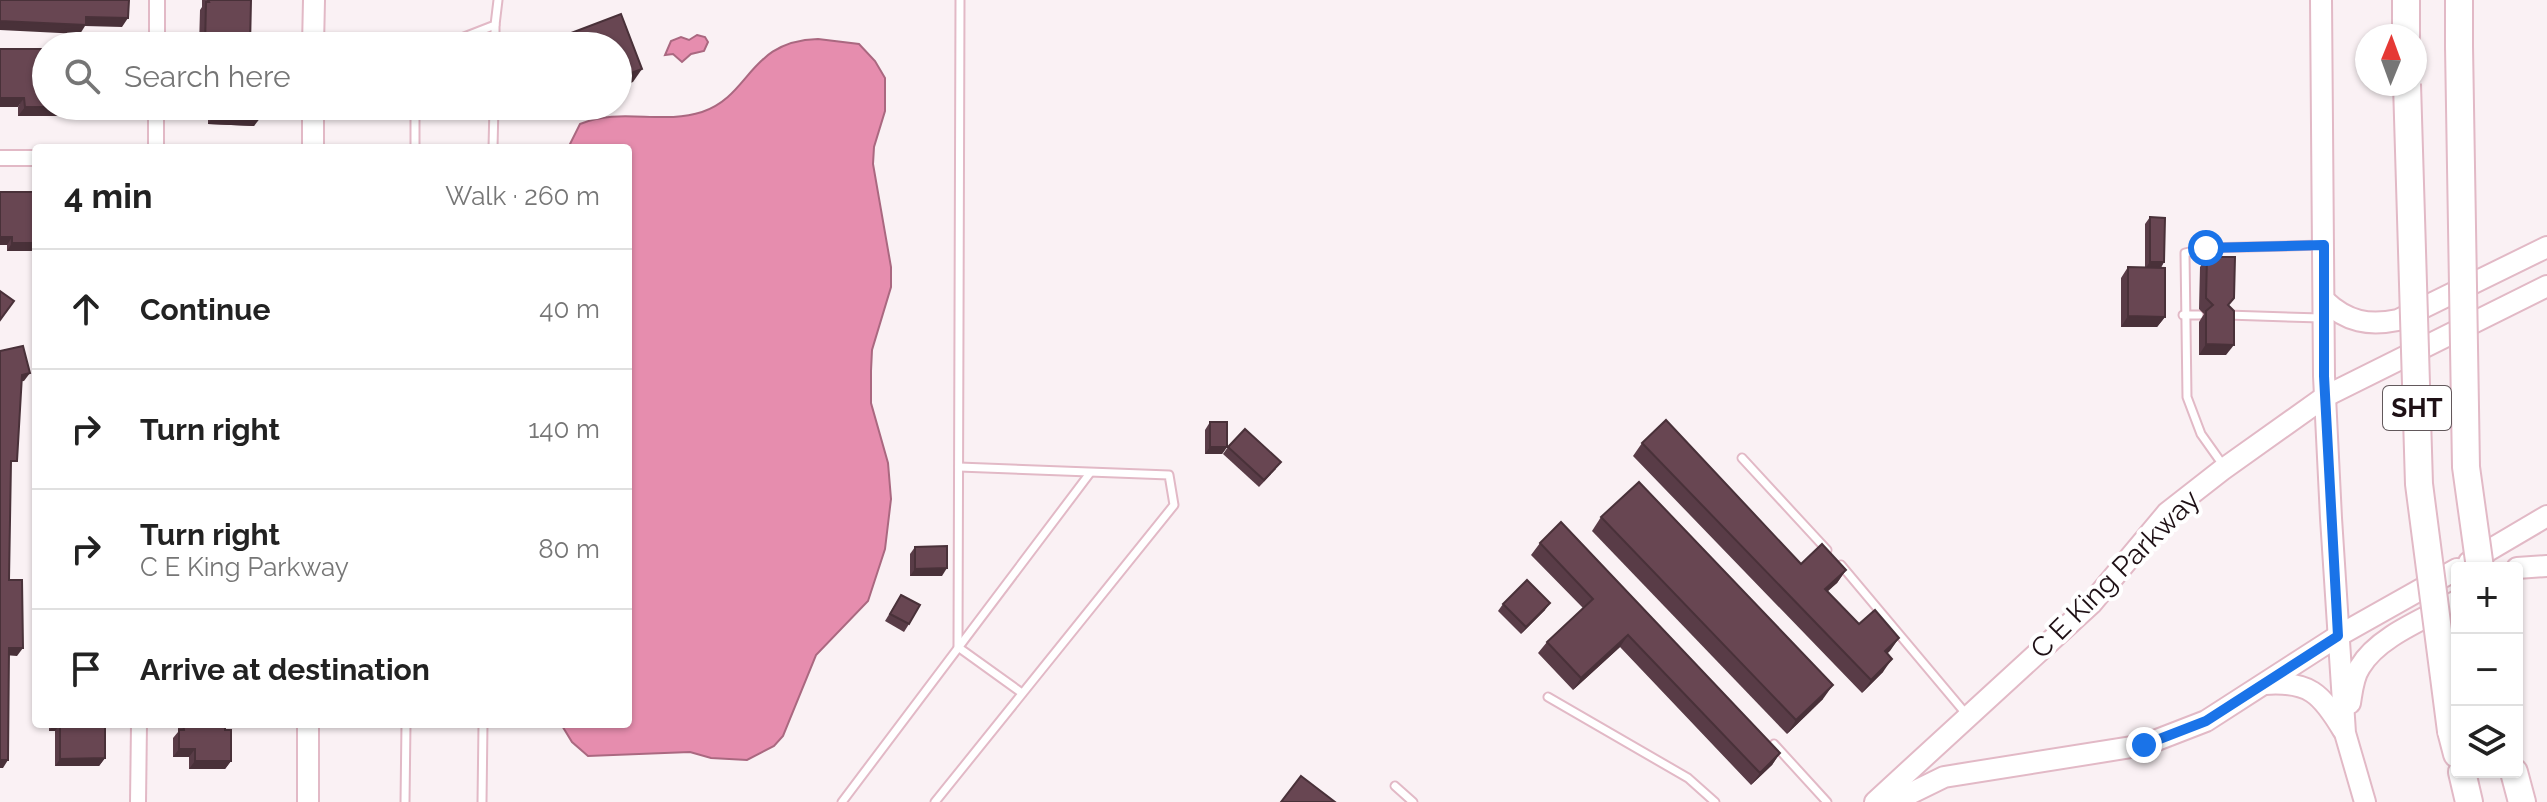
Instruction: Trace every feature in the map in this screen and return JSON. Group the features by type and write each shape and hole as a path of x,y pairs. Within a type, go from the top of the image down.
{"highway":[{"path":"2406,0 2406,24"},
{"name":"SHT","path":"2459,0 2466,467 2479,562"},
{"name":"SHT","path":"2407,96 2419,484 2451,720"},
{"path":"2463,778 2469,802"},
{"path":"2516,778 2522,802"}],"main road":[{"path":"313,32 314,0"},
{"path":"2321,0 2326,396 2338,636 2345,733 2365,802"},
{"path":"313,120 313,144"},
{"path":"2325,310 2377,325 2398,320 2547,247"},
{"name":"C E King Parkway","path":"1875,802 2091,604 2167,513 2225,468 2326,396 2547,286"},
{"path":"2468,562 2547,516"},
{"path":"2523,568 2547,566"},
{"path":"1893,802 1944,777 2144,745 2206,721 2338,636 2451,572"},
{"path":"2345,733 2354,682 2365,658 2378,646 2451,604"},
{"path":"2265,684 2290,682 2309,689 2326,702 2345,733"},
{"path":"308,728 308,802"}],"street":[{"path":"157,0 157,32"},
{"path":"156,120 156,144"},
{"path":"0,158 32,158"},
{"path":"138,802 139,728"}],"lane":[{"path":"495,32 498,0"},
{"path":"958,647 960,0"},
{"path":"477,32 495,25"},
{"path":"415,120 415,144"},
{"path":"493,144 494,120"},
{"path":"2225,468 2201,434 2187,397 2183,315 2185,253 2206,248 2324,245"},
{"path":"2227,315 2325,310"},
{"path":"2183,315 2199,315"},
{"path":"1742,458 1826,548 1968,717"},
{"path":"935,802 1174,505 1169,475 959,467"},
{"path":"842,802 1090,473"},
{"path":"958,647 1022,693"},
{"path":"1548,697 1688,778 1715,802"},
{"path":"405,802 406,728"},
{"path":"482,802 483,728"},
{"path":"1774,744 1827,802"},
{"path":"1395,786 1413,802"}],"shaded area":[{"path":"697,35 705,37 708,42 704,51 691,54 682,62 673,54 665,55 671,41 681,37 689,40"},
{"path":"818,39 859,44 885,78 885,111 874,147 873,164 891,267 891,287 872,350 871,403 888,463 891,499 885,549 868,601 816,655 783,736 774,746 747,760 711,758 690,752 588,756 572,742 563,728 632,728 632,144 570,144 580,124 592,120 687,116 702,112 731,94 764,58 795,42"}],"building":[{"path":"0,0 129,0 128,18 86,17 86,25 0,21"},
{"path":"251,0 250,32 205,32 206,2"},
{"path":"621,14 628,32 574,32"},
{"path":"632,43 642,69 632,73"},
{"path":"0,49 32,49 32,107 25,107 24,98 0,98"},
{"path":"0,192 32,192 32,243 12,243 12,237 0,237"},
{"path":"2150,217 2165,218 2164,262 2150,262"},
{"path":"2207,257 2235,257 2234,298 2228,305 2234,311 2234,345 2206,344 2206,311 2213,305 2206,298"},
{"path":"2128,267 2165,268 2165,317 2128,316"},
{"path":"0,291 14,301 0,320"},
{"path":"23,346 30,373 22,375 17,461 11,461 9,580 22,580 23,648 9,648 8,760 0,760 0,351"},
{"path":"1666,420 1801,564 1822,544 1846,570 1825,589 1859,624 1875,610 1899,638 1885,651 1892,659 1871,680 1642,443"},
{"path":"1210,422 1227,422 1227,447 1210,447"},
{"path":"1245,429 1281,462 1264,480 1228,447"},
{"path":"1639,482 1833,685 1796,720 1601,517"},
{"path":"1561,522 1780,753 1760,773 1628,635 1581,678 1547,642 1593,599 1540,543"},
{"path":"947,546 947,568 915,569 915,547"},
{"path":"1527,580 1550,603 1526,627 1503,604"},
{"path":"901,595 920,605 909,624 890,614"},
{"path":"60,728 105,728 105,758 60,759"},
{"path":"179,730 231,730 231,761 195,761 195,749 179,749"},
{"path":"1301,776 1335,802 1281,802"}],"route":[{"path":"2144,745 2206,721 2338,636 2324,376 2324,245 2206,248"}]}
